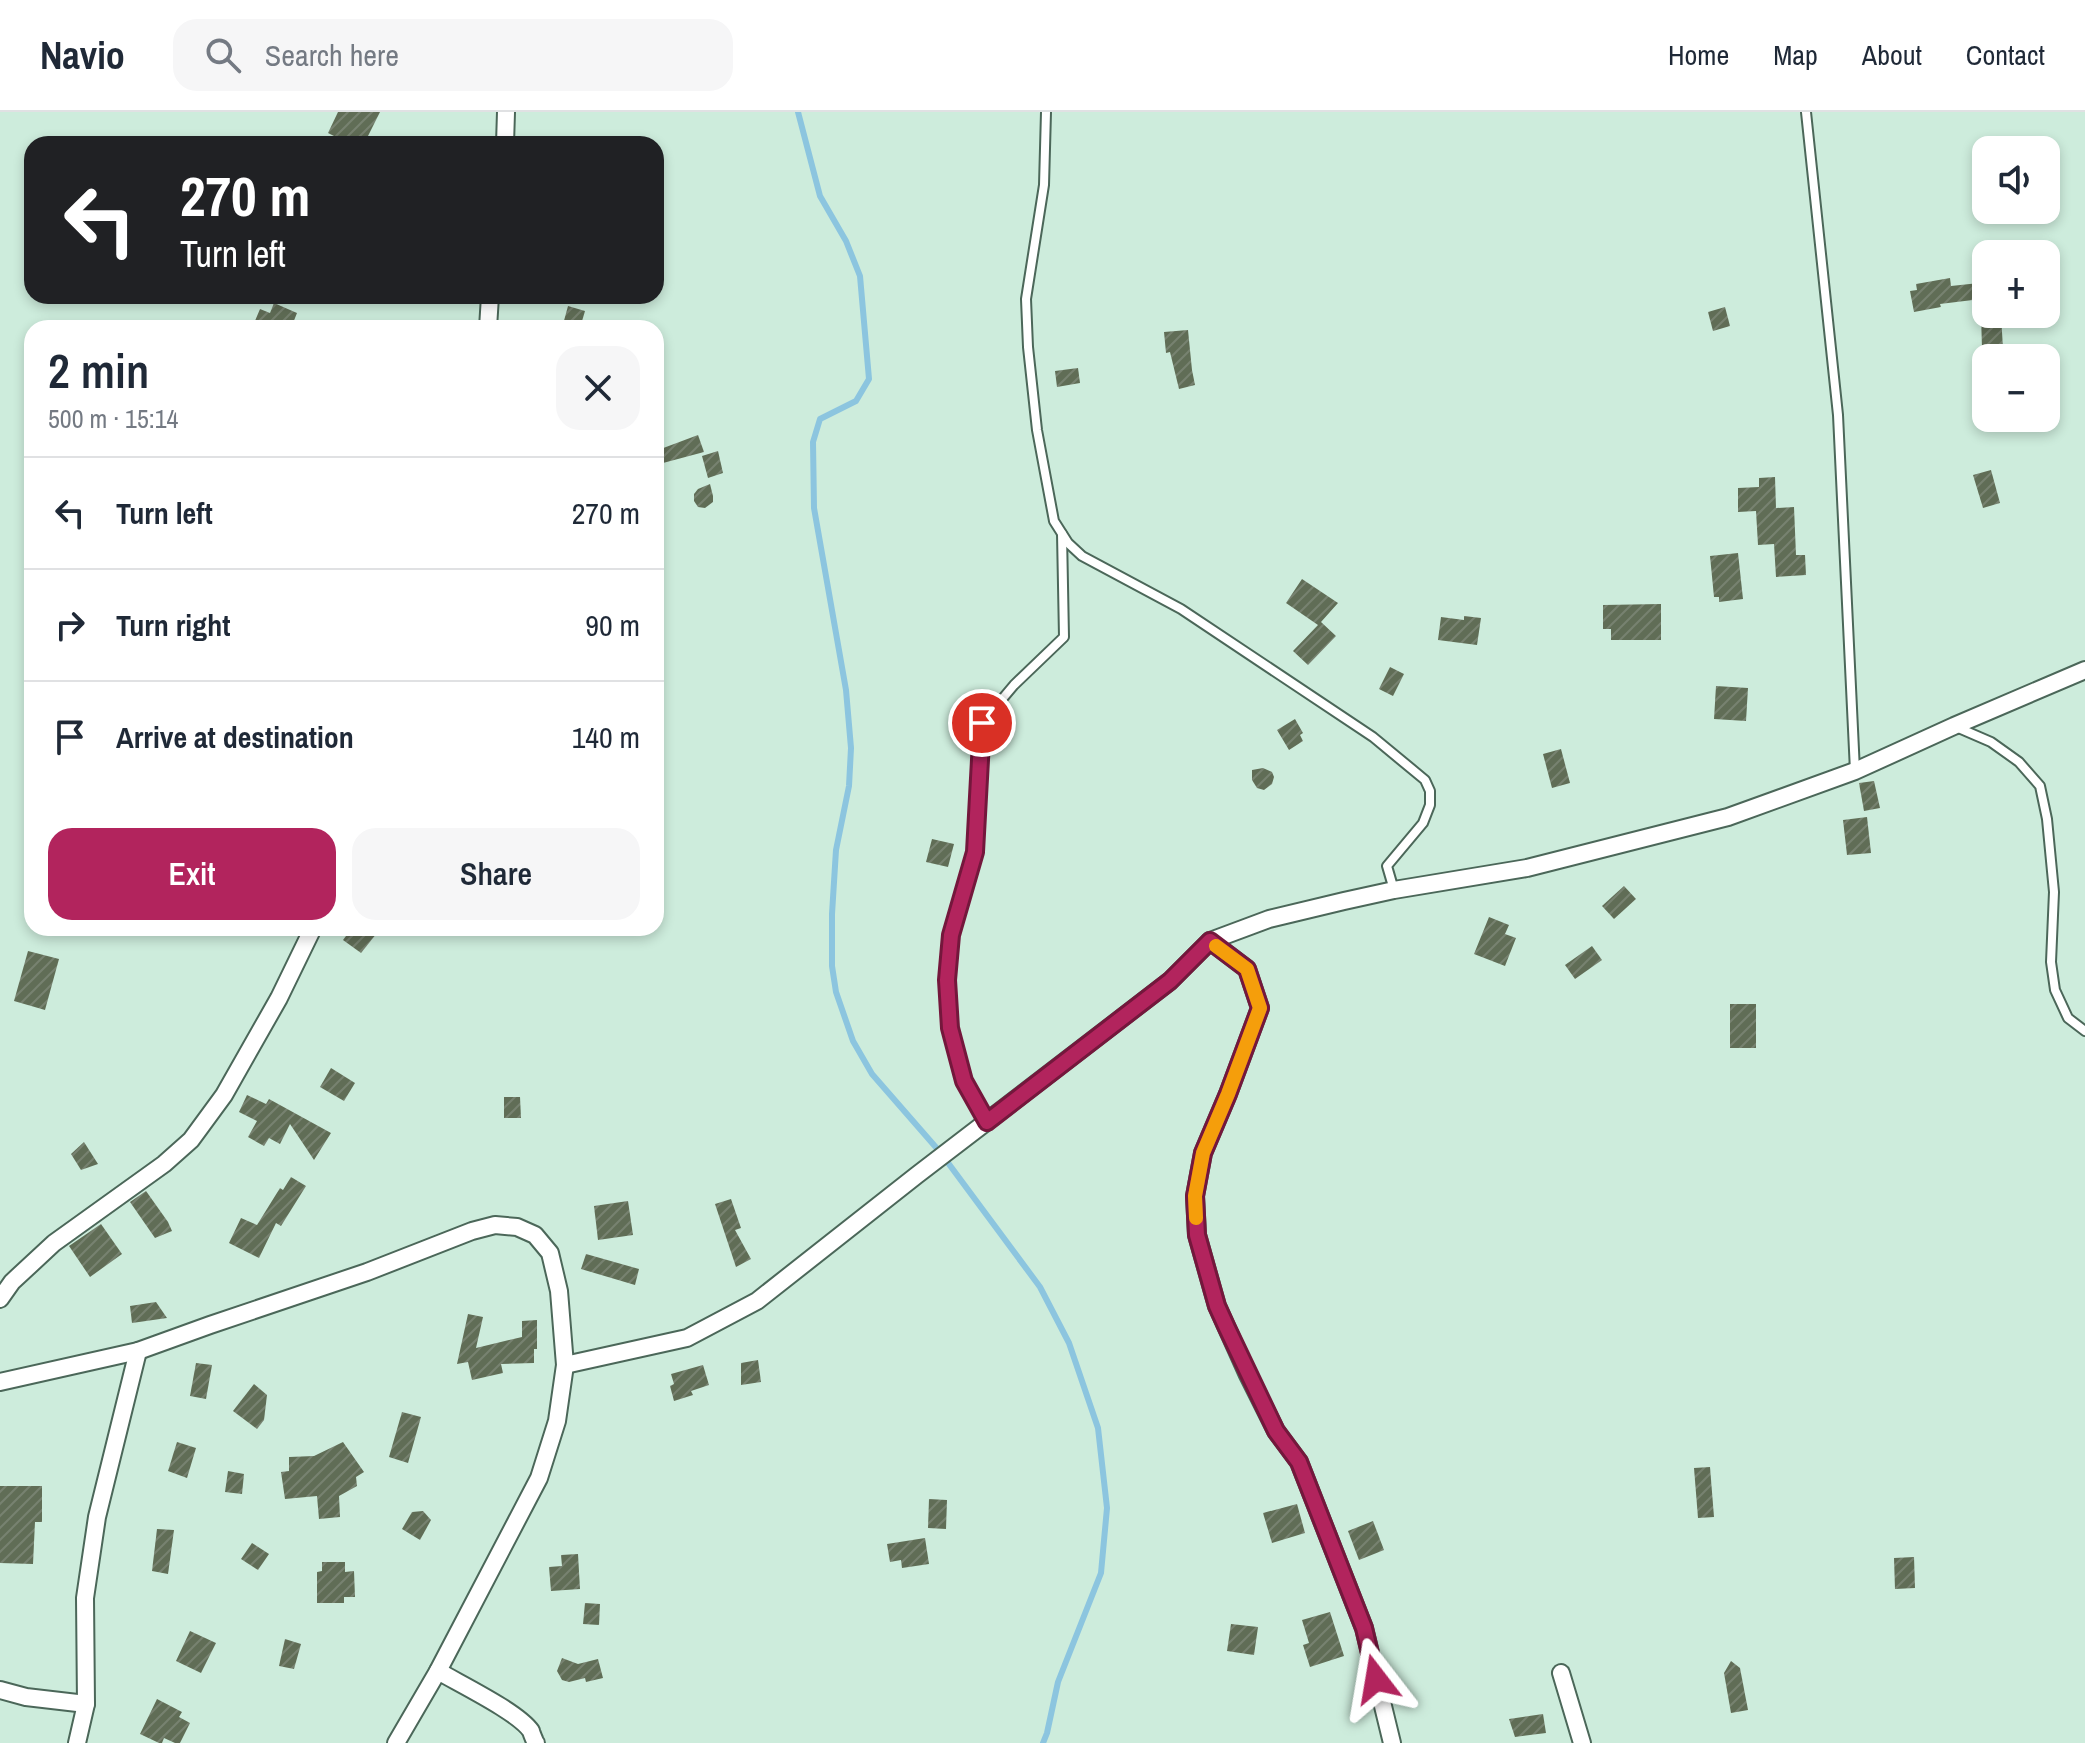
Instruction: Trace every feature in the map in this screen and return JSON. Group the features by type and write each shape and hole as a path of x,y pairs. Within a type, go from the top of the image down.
{"street":[{"path":"505,136 506,112"},
{"path":"565,1365 687,1338 757,1301 1170,981 1210,941 1269,919 1394,890 1527,868 1728,817 1855,771 2085,670"},
{"path":"0,1299 12,1282 54,1243 164,1164 191,1140 224,1095 279,998 309,936"},
{"path":"1210,941 1247,969 1260,1008 1203,1153 1195,1196 1197,1235 1217,1306 1276,1431 1299,1462 1364,1628 1392,1743"},
{"path":"0,1382 138,1351 367,1272 472,1231 495,1225 517,1227 535,1235 550,1253 559,1291 565,1365 557,1421 539,1478 438,1671 396,1743"},
{"path":"77,1743 86,1704 85,1598 97,1517 138,1351"},
{"path":"438,1671 502,1708 531,1731 536,1743"},
{"path":"1561,1673 1582,1743"},
{"path":"0,1690 26,1697 86,1704"}],"lane":[{"path":"1046,112 1044,185 1032,251 1026,311 1037,430 1054,521 1068,543 1082,556 1181,609 1373,737 1425,780 1430,791 1430,805 1423,823 1387,866 1394,890"},
{"path":"1806,112 1838,415 1855,771"},
{"path":"981,1127 964,1081 950,1028 947,980 951,935 975,852 982,723 1014,685 1064,637 1061,533"},
{"path":"1954,726 1991,742 2019,762 2040,786 2047,819 2054,892 2051,962 2055,990 2068,1018 2085,1031"}],"building":[{"path":"338,112 380,112 368,136 334,136 328,133"},
{"path":"1950,278 1951,286 1972,284 1972,300 1940,304 1941,307 1914,312 1910,291 1917,290 1916,284"},
{"path":"276,304 297,313 294,320 255,320 260,309 270,313"},
{"path":"568,306 585,311 582,320 564,320"},
{"path":"1725,307 1730,326 1713,331 1708,312"},
{"path":"1981,328 2002,328 2003,344 1982,344"},
{"path":"1188,330 1195,385 1179,389 1170,352 1166,353 1164,332"},
{"path":"1078,368 1080,383 1057,387 1055,371"},
{"path":"698,435 704,452 664,463 664,448"},
{"path":"718,451 723,473 708,478 702,456"},
{"path":"1991,470 2000,503 1983,508 1973,475"},
{"path":"1775,477 1776,508 1794,507 1796,555 1805,555 1806,575 1776,577 1774,544 1758,545 1756,511 1738,512 1738,488 1759,487 1759,478"},
{"path":"710,484 713,502 705,508 698,507 694,494"},
{"path":"1738,553 1743,599 1719,602 1719,597 1714,597 1710,556"},
{"path":"1302,579 1338,603 1321,622 1336,636 1308,665 1293,651 1318,625 1286,603"},
{"path":"1661,604 1661,640 1611,640 1611,629 1603,629 1603,605"},
{"path":"1464,616 1481,618 1477,645 1438,640 1441,617 1464,620"},
{"path":"1390,667 1404,674 1393,696 1379,689"},
{"path":"1716,686 1748,688 1746,721 1714,719"},
{"path":"1295,719 1303,733 1300,735 1303,741 1289,750 1277,730"},
{"path":"1561,749 1570,783 1552,788 1543,754"},
{"path":"1263,768 1272,772 1274,777 1272,784 1264,790 1257,788 1252,780 1252,770"},
{"path":"1874,781 1880,808 1864,811 1859,783"},
{"path":"1867,817 1871,853 1847,855 1843,820"},
{"path":"932,839 954,844 948,867 926,862"},
{"path":"1624,886 1636,899 1614,919 1602,906"},
{"path":"1489,917 1509,925 1505,934 1516,938 1505,966 1474,954"},
{"path":"346,936 375,936 361,953 343,940"},
{"path":"1592,946 1602,960 1575,979 1565,965"},
{"path":"28,951 59,959 45,1010 14,1001"},
{"path":"1730,1004 1756,1004 1756,1048 1730,1048"},
{"path":"331,1068 355,1083 344,1101 320,1087"},
{"path":"247,1095 266,1104 269,1099 331,1133 314,1160 290,1124 280,1144 269,1138 264,1146 248,1137 257,1121 239,1112"},
{"path":"504,1097 520,1097 521,1118 504,1118"},
{"path":"84,1142 98,1164 81,1170 71,1154"},
{"path":"291,1177 306,1186 281,1226 276,1223 259,1258 229,1243 241,1218 257,1225 280,1188 283,1190"},
{"path":"146,1191 172,1231 155,1238 130,1202"},
{"path":"731,1199 741,1228 735,1230 751,1259 736,1267 715,1204"},
{"path":"628,1201 633,1235 598,1240 594,1206"},
{"path":"101,1224 122,1254 90,1277 69,1246"},
{"path":"586,1254 639,1269 635,1285 581,1269"},
{"path":"156,1302 167,1318 132,1323 130,1306"},
{"path":"468,1314 483,1317 476,1348 522,1337 522,1321 537,1320 534,1363 501,1364 503,1373 472,1380 468,1362 457,1364"},
{"path":"758,1360 761,1382 741,1385 741,1363"},
{"path":"196,1363 212,1365 206,1399 190,1396"},
{"path":"703,1365 709,1385 691,1391 693,1395 674,1401 671,1374"},
{"path":"254,1384 267,1395 264,1420 257,1429 233,1411"},
{"path":"402,1412 421,1417 408,1463 389,1457"},
{"path":"177,1442 196,1448 187,1478 168,1471"},
{"path":"343,1442 364,1472 356,1477 357,1486 339,1496 340,1517 319,1519 317,1496 285,1499 281,1472 289,1471 289,1457 314,1456"},
{"path":"1710,1467 1714,1517 1698,1518 1694,1468"},
{"path":"228,1471 244,1474 242,1494 225,1492"},
{"path":"0,1486 42,1486 42,1522 35,1522 33,1564 0,1563"},
{"path":"929,1499 947,1500 946,1529 928,1528"},
{"path":"1297,1504 1305,1533 1272,1543 1263,1513"},
{"path":"423,1511 431,1520 420,1540 402,1529 412,1512"},
{"path":"1373,1521 1384,1550 1359,1560 1348,1531"},
{"path":"157,1529 174,1530 168,1574 152,1571"},
{"path":"925,1538 929,1564 902,1568 901,1560 890,1562 887,1544"},
{"path":"252,1543 269,1554 258,1570 241,1559"},
{"path":"578,1554 580,1589 551,1591 549,1567 562,1566 561,1555"},
{"path":"1914,1557 1915,1588 1895,1589 1894,1558"},
{"path":"322,1562 345,1562 345,1572 354,1571 355,1597 344,1597 344,1603 317,1603 317,1572 322,1571"},
{"path":"585,1603 600,1604 599,1625 583,1624"},
{"path":"1330,1612 1344,1656 1310,1667 1303,1645 1309,1643 1302,1620"},
{"path":"1231,1624 1258,1627 1254,1655 1227,1651"},
{"path":"190,1631 216,1643 201,1673 176,1661"},
{"path":"285,1639 301,1644 294,1669 279,1666"},
{"path":"562,1658 578,1664 598,1659 603,1678 586,1682 585,1678 569,1682 562,1680 557,1671"},
{"path":"1731,1661 1740,1668 1748,1710 1731,1713 1724,1673"},
{"path":"157,1699 182,1712 179,1717 190,1723 180,1743 164,1738 159,1743 140,1734"},
{"path":"1543,1714 1546,1733 1515,1737 1509,1719"}],"waterway":[{"path":"798,112 820,196 846,241 860,276 869,379 856,401 820,419 813,442 814,508 846,690 851,748 849,786 836,850 832,914 832,966 836,992 853,1041 872,1074 940,1152 1040,1287 1069,1343 1098,1428 1107,1508 1101,1573 1058,1682 1043,1743"}],"slow traffic":[{"path":"1196,1218 1195,1196 1203,1153 1260,1008 1247,969 1216,946"}],"route":[{"path":"982,723 975,852 951,935 947,980 950,1028 964,1081 987,1122 1170,981 1210,941 1247,969 1260,1008 1203,1153 1195,1196 1197,1235 1217,1306 1247,1373 1276,1431 1299,1462 1364,1628 1376,1679"}]}
